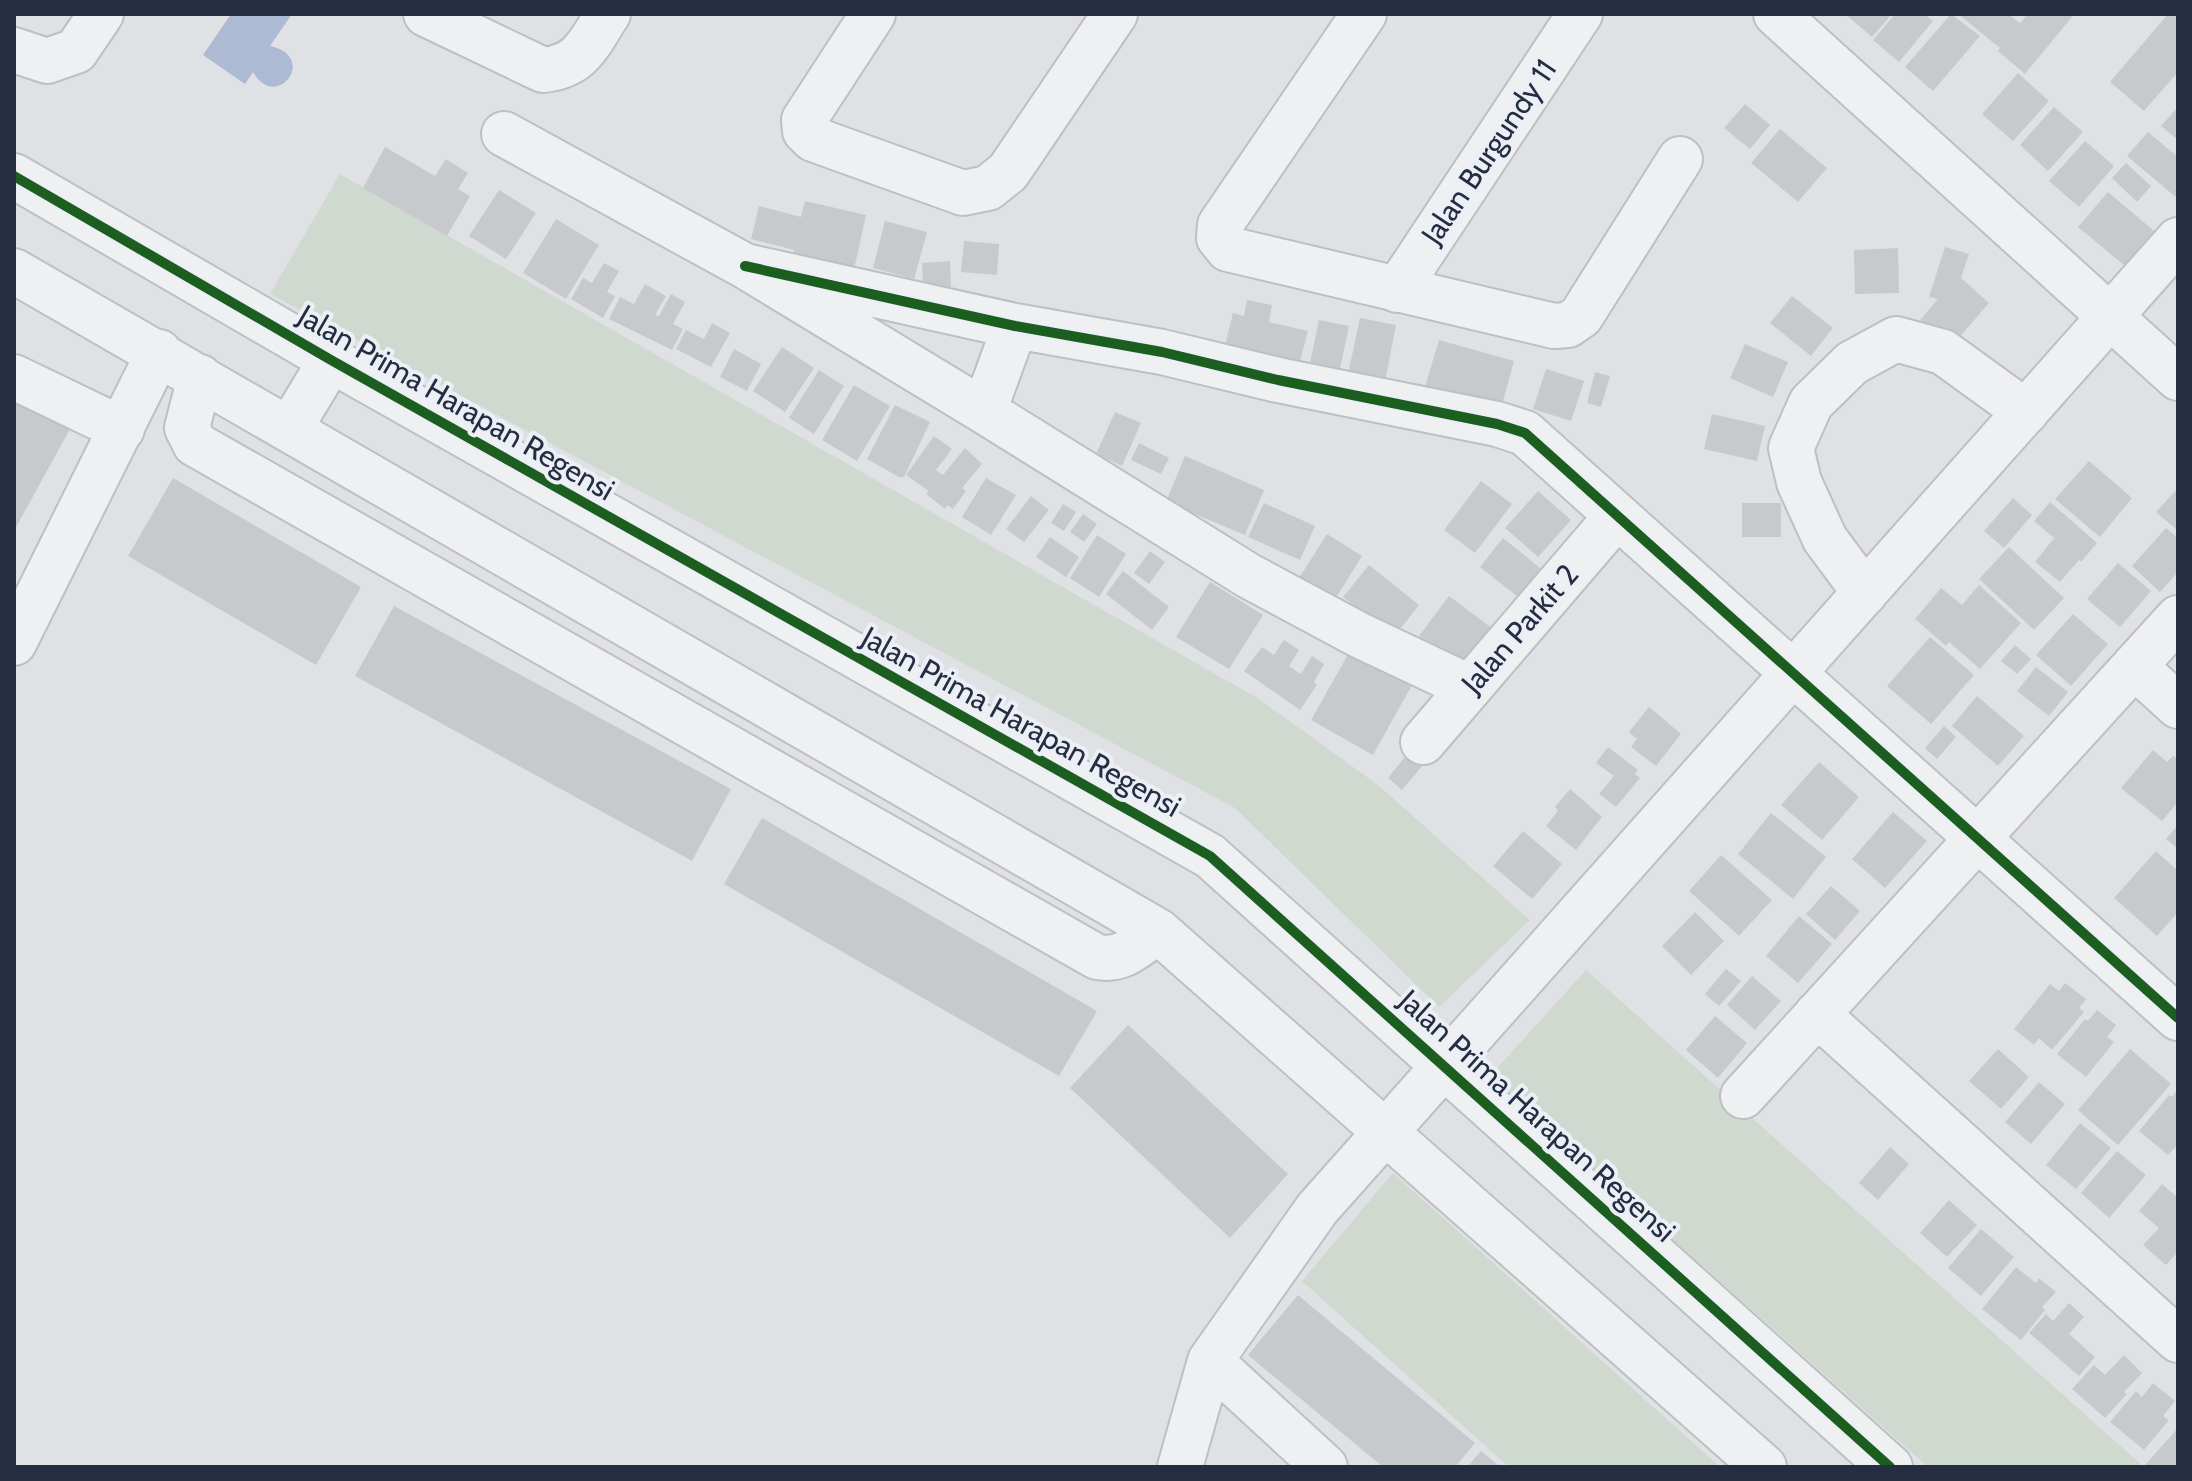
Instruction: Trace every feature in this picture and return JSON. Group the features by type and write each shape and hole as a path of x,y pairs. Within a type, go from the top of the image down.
{"street":[{"path":"14,50 47,61 76,51 101,14"},
{"path":"426,14 543,70 562,68 579,57 608,14"},
{"path":"873,14 804,120 805,131 813,139 963,193 988,188 1008,172 1115,14"},
{"path":"1364,14 1220,225 1219,238 1228,249 1554,326 1568,325 1581,316 1680,159"},
{"name":"Jalan Burgundy 11","path":"1397,290 1580,14"},
{"path":"1776,14 2178,378"},
{"path":"504,134 745,266 1249,576 1359,635 1469,687"},
{"name":"Jalan Prima Harapan Regensi","path":"14,176 331,360 1210,856 1890,1467"},
{"path":"1180,1467 1210,1361 1317,1209 2178,240"},
{"path":"745,266 1015,326 1162,352 1278,380 1514,428 1535,441 2178,1018"},
{"path":"14,271 1158,931 1764,1467"},
{"path":"984,411 1015,326"},
{"path":"1865,593 1825,539 1799,482 1791,448 1811,403 1852,363 1896,339 1943,352 2026,412"},
{"path":"14,643 159,352"},
{"path":"290,428 331,360"},
{"path":"14,377 122,429"},
{"path":"200,377 187,428 195,444 1097,957 1111,960 1123,956 1158,931"},
{"name":"Jalan Parkit 2","path":"1423,742 1617,516"},
{"path":"1743,1096 2178,618"},
{"path":"2134,666 2178,706"},
{"path":"748,760 772,708"},
{"path":"1817,1014 2178,1340"},
{"path":"1210,1361 1325,1467"}],"shaded area":[{"path":"340,174 1259,699 1378,785 1530,920 1439,1007 1235,808 270,294"},
{"path":"1586,970 2144,1467 1928,1467 1490,1076"},
{"path":"1393,1173 1720,1467 1509,1467 1302,1281"}],"water":[{"path":"231,14 292,14 270,46 284,52 291,60 289,78 282,84 273,87 263,83 253,72 245,84 203,55"}],"building":[{"path":"1845,14 1892,14 1872,37"},
{"path":"1895,14 1925,14 1933,21 1899,62 1873,40"},
{"path":"1951,14 1980,36 1933,91 1905,67"},
{"path":"1958,14 2008,14 2020,23 2028,14 2069,14 2072,17 2025,74 1998,51 2000,48"},
{"path":"2168,14 2178,14 2178,72 2144,111 2110,82"},
{"path":"2018,73 2049,101 2013,141 1982,114"},
{"path":"1745,104 1770,125 1750,149 1724,128"},
{"path":"2054,107 2083,132 2048,171 2020,145"},
{"path":"2178,107 2178,140 2161,126"},
{"path":"1780,129 1827,168 1798,202 1751,163"},
{"path":"2148,132 2178,157 2178,199 2127,156"},
{"path":"2085,141 2114,166 2079,207 2049,181"},
{"path":"385,147 435,176 446,159 468,173 458,189 470,196 447,236 363,188"},
{"path":"2126,163 2151,186 2137,202 2112,178"},
{"path":"499,190 536,213 506,259 469,236"},
{"path":"2108,192 2154,231 2125,266 2078,227"},
{"path":"805,201 866,215 851,283 790,270 794,250 751,239 759,206 801,217"},
{"path":"556,219 599,245 566,299 523,273"},
{"path":"885,221 927,232 914,279 873,268"},
{"path":"964,241 999,244 997,275 961,272"},
{"path":"1945,247 1969,254 1961,278 1989,303 1951,347 1920,320 1938,299 1929,297"},
{"path":"1898,248 1899,293 1855,294 1854,250"},
{"path":"950,261 951,289 923,290 922,263"},
{"path":"604,263 619,271 607,292 615,296 603,318 571,299 583,278 592,283"},
{"path":"645,284 666,296 655,315 659,316 671,294 685,302 673,324 683,329 672,350 609,319 620,297 634,304"},
{"path":"1792,296 1833,328 1811,356 1770,323"},
{"path":"1247,300 1272,305 1269,322 1308,331 1296,376 1222,358 1233,313 1244,316"},
{"path":"1360,318 1396,325 1384,387 1347,379"},
{"path":"1319,320 1349,326 1337,383 1307,377"},
{"path":"712,323 730,333 711,367 676,349 686,330 704,339"},
{"path":"1439,340 1514,361 1499,416 1423,394"},
{"path":"1745,344 1788,362 1773,397 1730,378"},
{"path":"782,347 814,368 785,412 753,391"},
{"path":"734,349 761,364 747,391 720,377"},
{"path":"1546,369 1584,381 1571,421 1533,409"},
{"path":"819,370 844,386 814,434 789,418"},
{"path":"1595,372 1610,376 1601,407 1587,403"},
{"path":"854,385 890,406 857,461 822,440"},
{"path":"14,399 70,429 14,531"},
{"path":"895,405 930,422 904,477 867,459"},
{"path":"1115,412 1141,423 1122,466 1096,454"},
{"path":"1712,414 1765,426 1757,461 1704,449"},
{"path":"934,436 952,449 936,470 943,475 965,448 982,464 962,488 966,491 953,509 947,505 945,509 926,494 929,491 906,475"},
{"path":"1139,443 1169,458 1161,474 1131,460"},
{"path":"1185,456 1264,490 1245,535 1166,502"},
{"path":"2089,461 2132,498 2100,537 2055,499"},
{"path":"173,478 361,587 316,665 128,556"},
{"path":"986,478 1016,495 991,535 962,517"},
{"path":"1481,481 1512,504 1475,553 1444,530"},
{"path":"2178,488 2178,531 2156,512"},
{"path":"1538,491 1571,520 1538,557 1505,528"},
{"path":"1031,496 1049,510 1024,542 1006,529"},
{"path":"2013,498 2032,515 2004,548 1984,531"},
{"path":"2050,502 2097,543 2060,582 2035,562 2054,538 2034,521"},
{"path":"1264,503 1315,526 1300,560 1248,537"},
{"path":"1742,503 1781,503 1781,537 1742,537"},
{"path":"1063,504 1076,512 1064,531 1051,523"},
{"path":"1083,514 1097,524 1084,542 1070,532"},
{"path":"2166,528 2178,538 2178,572 2160,592 2132,566"},
{"path":"1327,534 1362,556 1334,601 1299,578"},
{"path":"1097,535 1126,554 1099,597 1070,578"},
{"path":"1050,537 1079,557 1066,577 1036,557"},
{"path":"1503,538 1545,572 1522,600 1480,567"},
{"path":"2009,547 2064,598 2034,630 1979,579"},
{"path":"1150,551 1165,562 1149,584 1134,573"},
{"path":"2118,563 2151,591 2120,627 2087,599"},
{"path":"1369,565 1419,605 1394,637 1343,597"},
{"path":"1123,571 1169,607 1152,630 1106,594"},
{"path":"1210,582 1263,615 1229,669 1176,637"},
{"path":"1979,585 2021,623 1980,669 1949,642 1946,646 1915,619 1941,588 1962,605"},
{"path":"1449,596 1493,629 1463,668 1419,636"},
{"path":"394,606 731,789 692,861 355,676"},
{"path":"2073,614 2108,644 2071,686 2036,655"},
{"path":"1930,637 1974,675 1931,724 1887,686"},
{"path":"1284,640 1299,650 1289,666 1301,674 1312,656 1324,664 1314,682 1317,685 1300,710 1244,671 1262,647 1274,655"},
{"path":"2015,645 2031,659 2017,674 2001,661"},
{"path":"1350,651 1412,685 1373,755 1311,720"},
{"path":"2036,667 2068,692 2049,716 2017,691"},
{"path":"1977,696 2024,736 1998,766 1952,726"},
{"path":"1649,707 1681,734 1656,766 1631,747 1637,739 1629,732"},
{"path":"1944,726 1956,737 1937,759 1925,748"},
{"path":"1608,747 1638,770 1635,774 1640,778 1616,807 1599,794 1614,776 1596,763"},
{"path":"2153,750 2167,762 2173,756 2178,759 2178,802 2162,821 2121,788"},
{"path":"1408,753 1423,765 1402,790 1388,778"},
{"path":"1819,762 1859,797 1822,840 1781,805"},
{"path":"1570,789 1602,817 1576,850 1546,826 1558,811 1555,807"},
{"path":"1893,812 1927,841 1885,888 1852,859"},
{"path":"1771,813 1826,857 1793,899 1738,854"},
{"path":"762,818 1097,1011 1059,1076 724,884"},
{"path":"2178,825 2178,849 2166,839"},
{"path":"1523,831 1562,864 1532,899 1493,866"},
{"path":"2156,851 2178,871 2178,912 2157,936 2114,898"},
{"path":"1721,855 1772,900 1739,936 1689,891"},
{"path":"1831,886 1860,911 1835,940 1806,914"},
{"path":"1695,912 1724,941 1691,975 1662,946"},
{"path":"1799,916 1832,944 1798,983 1766,956"},
{"path":"1726,969 1741,981 1719,1006 1705,994"},
{"path":"1752,976 1781,1001 1755,1030 1727,1005"},
{"path":"2065,983 2086,999 2079,1008 2084,1012 2052,1050 2039,1038 2034,1045 2014,1029 2050,984 2059,991"},
{"path":"2097,1010 2116,1025 2107,1037 2114,1042 2086,1077 2057,1054 2085,1019 2088,1021"},
{"path":"1715,1016 1747,1043 1718,1078 1686,1050"},
{"path":"1128,1025 1288,1174 1230,1238 1070,1088"},
{"path":"1998,1049 2029,1077 2001,1109 1969,1081"},
{"path":"2130,1049 2171,1084 2118,1145 2078,1110"},
{"path":"2039,1082 2065,1104 2031,1144 2005,1122"},
{"path":"2178,1089 2178,1144 2168,1155 2139,1131 2169,1095 2172,1097"},
{"path":"2080,1123 2111,1148 2076,1189 2046,1165"},
{"path":"1890,1147 1909,1164 1878,1200 1859,1183"},
{"path":"2117,1151 2146,1175 2109,1218 2081,1193"},
{"path":"2162,1184 2178,1198 2178,1252 2166,1265 2143,1245 2159,1228 2139,1211"},
{"path":"1949,1200 1977,1225 1947,1257 1920,1233"},
{"path":"1981,1229 2014,1257 1981,1296 1948,1268"},
{"path":"2016,1267 2036,1283 2039,1278 2056,1292 2042,1307 2045,1310 2021,1340 1982,1309"},
{"path":"1298,1295 1475,1443 1455,1467 1383,1467 1248,1355"},
{"path":"2069,1303 2084,1317 2069,1334 2095,1357 2079,1376 2029,1333 2046,1314 2053,1321"},
{"path":"2124,1355 2142,1373 2105,1418 2072,1389 2094,1365 2105,1375"},
{"path":"2153,1383 2175,1401 2163,1416 2169,1420 2144,1450 2110,1422 2136,1391 2142,1397"},
{"path":"2178,1428 2178,1467 2144,1466"},
{"path":"1481,1451 1500,1467 1467,1467"}],"cycle path":[{"path":"14,176 331,360 1210,856 1890,1467"},
{"path":"745,266 1015,326 1162,352 1278,380 1497,424 1525,433 2178,1018"}]}
